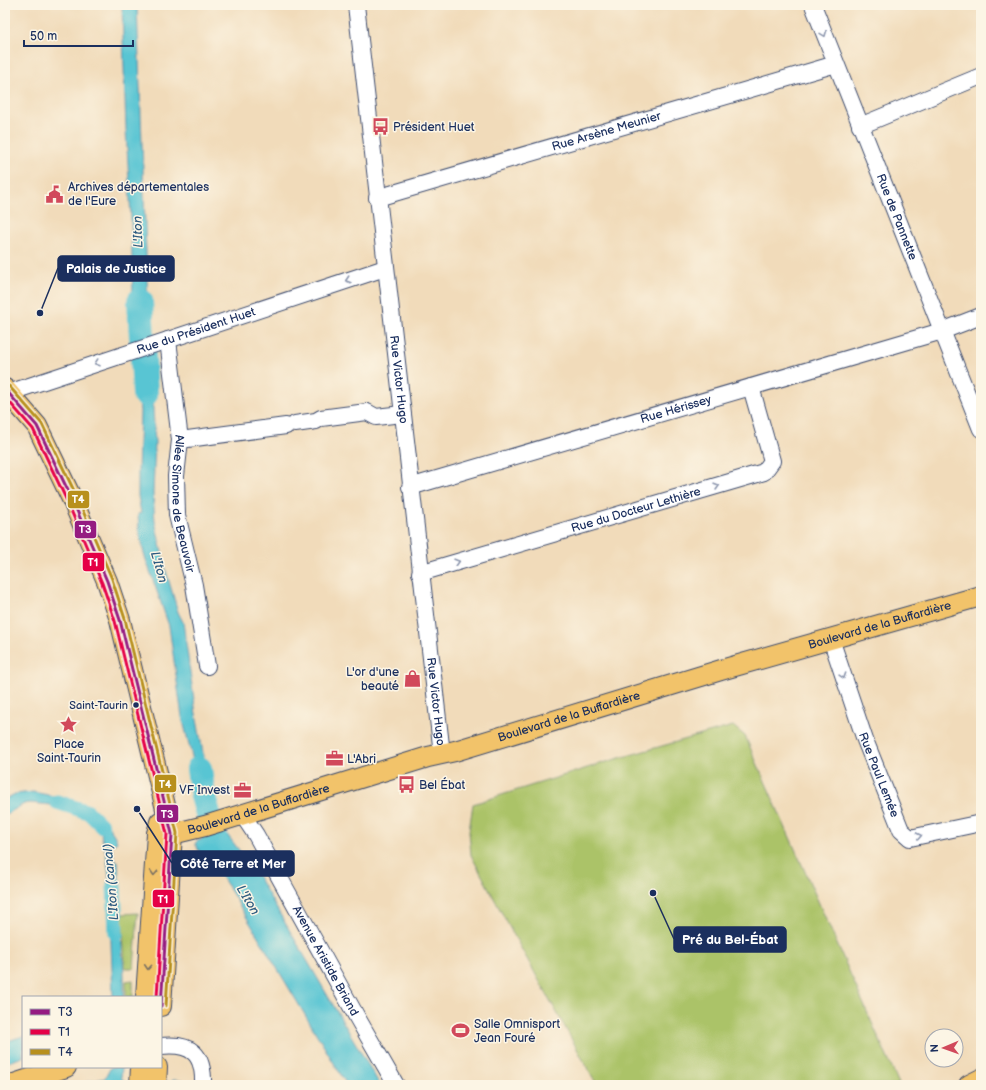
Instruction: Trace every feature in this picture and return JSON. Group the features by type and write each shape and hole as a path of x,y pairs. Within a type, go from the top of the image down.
{"main road":[{"path":"6,391 37,426 72,499 106,581 120,620 164,802 165,834 161,996"},
{"name":"Boulevard de la Buffardière","path":"165,834 205,826 721,670 981,596"},
{"path":"146,996 165,834"},
{"path":"11,1085 63,1068"},
{"path":"140,1085 141,1068"},
{"path":"156,1085 158,1068"},
{"path":"969,1085 981,1079"}],"street":[{"name":"Rue Victor Hugo","path":"356,5 410,487 442,754"},
{"name":"Rue de Pannette","path":"813,5 981,428"},
{"name":"Rue Arsène Meunier","path":"377,198 836,64"},
{"path":"860,126 981,76"},
{"name":"Rue du Président Huet","path":"6,391 168,340 385,268"},
{"name":"Rue Hérissey","path":"410,487 942,331 981,316"},
{"name":"Allée Simone de Beauvoir","path":"168,340 180,440 176,476 177,515 194,585 207,666"},
{"name":"Rue du Docteur Lethière","path":"420,573 764,472 772,461 751,387"},
{"path":"180,440 291,425 316,421 321,418 367,412 376,417 402,414"},
{"name":"Rue Paul Lemée","path":"831,639 865,740 901,830 910,838 981,823"},
{"path":"256,835 262,820 271,805"},
{"name":"Avenue Aristide Briand","path":"233,817 256,835 396,1085"},
{"path":"162,1046 174,1045 185,1047 199,1058 203,1075 203,1085"}],"green space":[{"path":"733,726 745,736 899,1084 897,1085 597,1085 471,855 469,831 473,804 616,759"},
{"path":"138,913 134,968 125,968 122,914"},
{"path":"133,980 133,996 126,996 126,981"}],"water":[{"path":"122,5 137,5 149,334 134,339 131,218 126,130"},
{"path":"150,356 155,443 153,494 155,521 166,571 178,612 183,622 196,714 212,803 200,807 196,772 182,717 169,626 144,554 139,531 138,514 141,513 138,496 140,412 136,361"},
{"path":"33,792 69,799 81,804 71,812 52,805 30,803 24,804 5,815 5,799 15,794"},
{"path":"93,808 97,816 99,815 112,832 117,842 111,846 116,862 118,862 120,903 110,904 106,852 102,834 93,823 82,817"},
{"path":"225,832 253,868 380,1085 347,1085 216,864 208,866 195,844 197,841"},
{"path":"120,915 124,996 113,996 110,916"},
{"path":"22,1036 22,1057 5,1063 5,1042"},
{"path":"110,1068 122,1068 121,1078 125,1081 125,1085 74,1085 105,1078"},
{"path":"173,1080 188,1081 188,1085 168,1085 168,1082 170,1083"}],"waterway":[{"name":"L'Iton","path":"140,301 145,394"},
{"name":"L'Iton","path":"199,769 203,796 218,849 229,867"},
{"name":"L'Iton (canal)","path":"57,802 88,812 102,826"},
{"name":"L'Iton (canal)","path":"114,884 116,934"}],"transit line":[{"name":"T4","path":"9,386 42,424 77,497 112,579 125,619 177,833 166,1006"},
{"name":"T3","path":"5,389 37,426 72,499 107,581 120,620 172,834 162,996"},
{"name":"T1","path":"5,397 33,429 67,501 102,583 115,621 167,834 157,996"}],"place":[{"name":"Président Huet","path":"380,127"},
{"name":"Archives départementales de l'Eure","path":"55,194"},
{"name":"Palais de Justice","path":"40,313"},
{"name":"L'or d'une beauté","path":"412,679"},
{"name":"Saint-Taurin","path":"136,705"},
{"name":"Place Saint-Taurin","path":"69,725"},
{"name":"L'Abri","path":"334,759"},
{"name":"Bel Ébat","path":"406,785"},
{"name":"VF Invest","path":"243,790"},
{"name":"Côté Terre et Mer","path":"137,809"},
{"name":"Pré du Bel-Ébat","path":"653,893"},
{"name":"Salle Omnisport Jean Fouré","path":"461,1031"}]}
